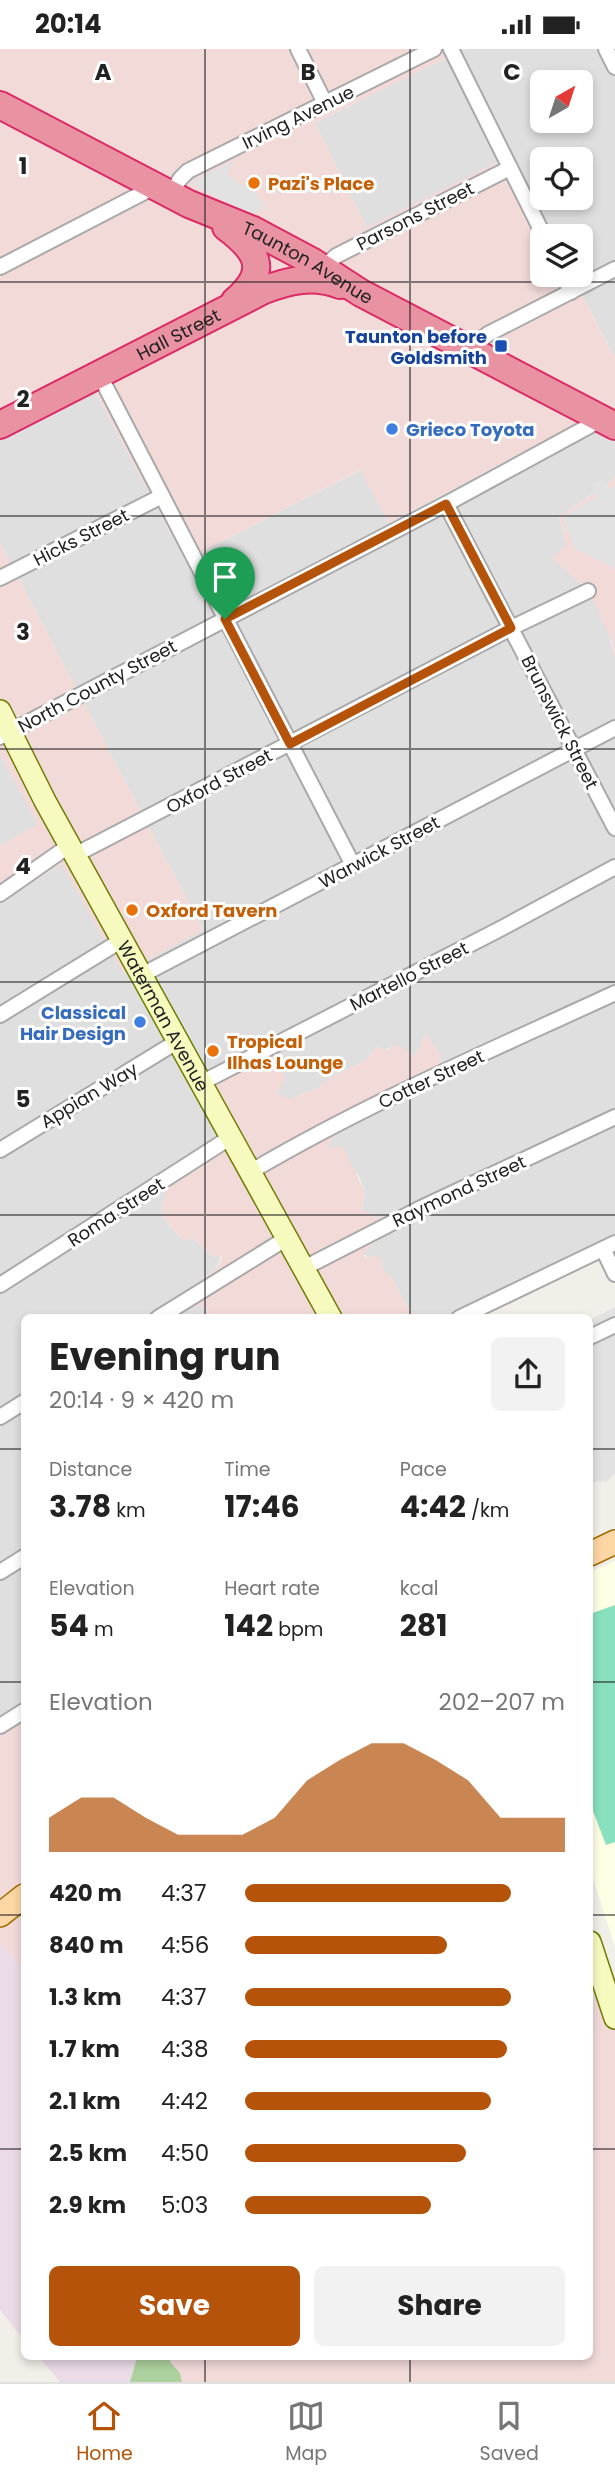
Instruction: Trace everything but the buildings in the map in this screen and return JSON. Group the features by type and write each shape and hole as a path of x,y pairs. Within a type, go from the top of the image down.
{"highway":[{"name":"Taunton Avenue","path":"0,105 172,194 253,230 323,268 362,293 609,422"},
{"path":"172,194 241,239 255,256 257,269 253,280 245,292 222,310"},
{"name":"Hall Street","path":"0,425 222,310 271,288 302,279 327,281 362,293"}],"main road":[{"name":"Waterman Avenue","path":"0,711 5,734 142,975 329,1314"},
{"path":"593,1553 615,1542"},
{"path":"0,1915 21,1898"},
{"path":"593,1951 615,2018"}],"street":[{"path":"298,49 325,103"},
{"name":"Irving Avenue","path":"172,194 185,173 434,49"},
{"path":"451,49 538,224"},
{"path":"606,49 615,67"},
{"name":"Parsons Street","path":"323,268 336,256 510,168"},
{"path":"0,267 172,194"},
{"path":"469,350 488,334 615,269"},
{"path":"569,287 571,292"},
{"path":"99,374 353,865"},
{"name":"North County Street","path":"5,734 609,422"},
{"name":"Hicks Street","path":"0,578 162,496"},
{"name":"Brunswick Street","path":"446,504 615,828"},
{"name":"Oxford Street","path":"0,894 72,850 290,744 511,628 588,591"},
{"name":"Warwick Street","path":"142,975 615,728"},
{"name":"Martello Street","path":"201,1083 615,867"},
{"path":"0,1015 122,940"},
{"name":"Cotter Street","path":"250,1172 303,1141 391,1097 615,993"},
{"name":"Appian Way","path":"0,1150 178,1041"},
{"name":"Raymond Street","path":"304,1268 421,1208 615,1117"},
{"name":"Roma Street","path":"0,1285 231,1137"},
{"path":"164,1314 287,1238"},
{"path":"467,1314 609,1246 615,1273"},
{"path":"593,1336 615,1325"},
{"path":"0,1417 21,1404"},
{"path":"0,1572 21,1559"},
{"path":"0,1726 21,1713"}],"shaded area":[{"path":"0,49 465,49 315,123 367,228 512,155 530,191 530,210 540,210 547,224 530,224 530,287 578,287 612,354 615,354 615,441 577,423 389,523 360,470 185,560 95,392 0,441"},
{"path":"465,49 615,49 615,354 613,355 578,287 593,287 593,224 547,224 540,210 593,210 593,147 530,147 530,191 512,156 367,228 315,123"},
{"path":"233,163 227,175 253,188 265,208 251,215 197,187 192,181"},
{"path":"95,392 185,560 361,470 389,523 577,423 615,441 615,475 600,495 592,494 560,516 559,521 615,632 610,641 615,657 615,1242 465,1314 412,1314 393,1280 364,1254 372,1244 387,1234 382,1228 383,1216 376,1218 362,1208 365,1193 359,1176 326,1150 334,1136 354,1125 346,1118 437,1074 425,1033 421,1047 414,1056 390,1047 385,1050 377,1047 363,1062 334,1076 318,1088 292,1098 283,1098 277,1093 275,1068 266,1069 267,1062 291,1047 282,1040 219,1072 228,1137 166,1193 162,1208 163,1217 181,1238 192,1238 214,1257 221,1255 216,1269 203,1278 208,1285 188,1309 198,1305 209,1309 205,1314 21,1314 21,1712 0,1725 0,902 61,864 203,930 0,543 0,441"},
{"path":"615,475 615,657 611,639 592,599 587,598 588,591 552,558 567,544 563,537 565,531 559,521 560,516 593,494 600,495"},
{"path":"603,479 609,489 615,486 615,569 574,548 563,516 597,497 591,485"},
{"path":"0,543 203,930 123,973 61,864 0,902 0,846 38,824 0,755"},
{"path":"0,755 39,824 0,846"},
{"path":"425,1033 441,1057 437,1074 347,1119 355,1125 334,1136 326,1149 338,1146 344,1148 365,1193 362,1208 376,1218 387,1216 388,1224 382,1228 388,1234 372,1244 364,1255 366,1258 374,1256 381,1259 383,1269 393,1280 412,1314 204,1314 208,1309 198,1305 176,1314 176,1305 208,1285 202,1279 216,1269 222,1258 221,1255 214,1257 192,1238 186,1241 181,1238 163,1217 162,1208 166,1193 164,1179 228,1137 199,1084 282,1040 291,1047 274,1056 267,1062 266,1068 280,1069 286,1078 277,1093 284,1098 292,1098 318,1088 334,1076 363,1062 377,1047 385,1050 399,1045 414,1056 421,1047"},
{"path":"615,1307 615,1473 607,1481 593,1482 593,1318"},
{"path":"615,1561 615,1947 593,1878 593,1571"},
{"path":"21,1712 21,1967 0,1943 0,1725"},
{"path":"0,1943 21,1967 21,2336 0,2310"},
{"path":"593,1976 615,2016 615,2382 182,2382 180,2373 169,2362 593,2360"},
{"path":"42,2360 136,2360 130,2382 60,2382"}],"green space":[{"path":"615,1605 615,1842 606,1845 593,1811 593,1613"},
{"path":"136,2360 170,2360 180,2373 182,2382 130,2382"}],"place":[{"name":"Pazi's Place","path":"254,183"},
{"name":"Taunton before Goldsmith","path":"501,346"},
{"name":"Grieco Toyota","path":"392,429"},
{"name":"Oxford Tavern","path":"132,910"},
{"name":"Classical Hair Design","path":"140,1022"},
{"name":"Tropical Ilhas Lounge","path":"213,1051"}],"route":[{"path":"446,504 511,628 290,744 225,619 446,504"}]}
